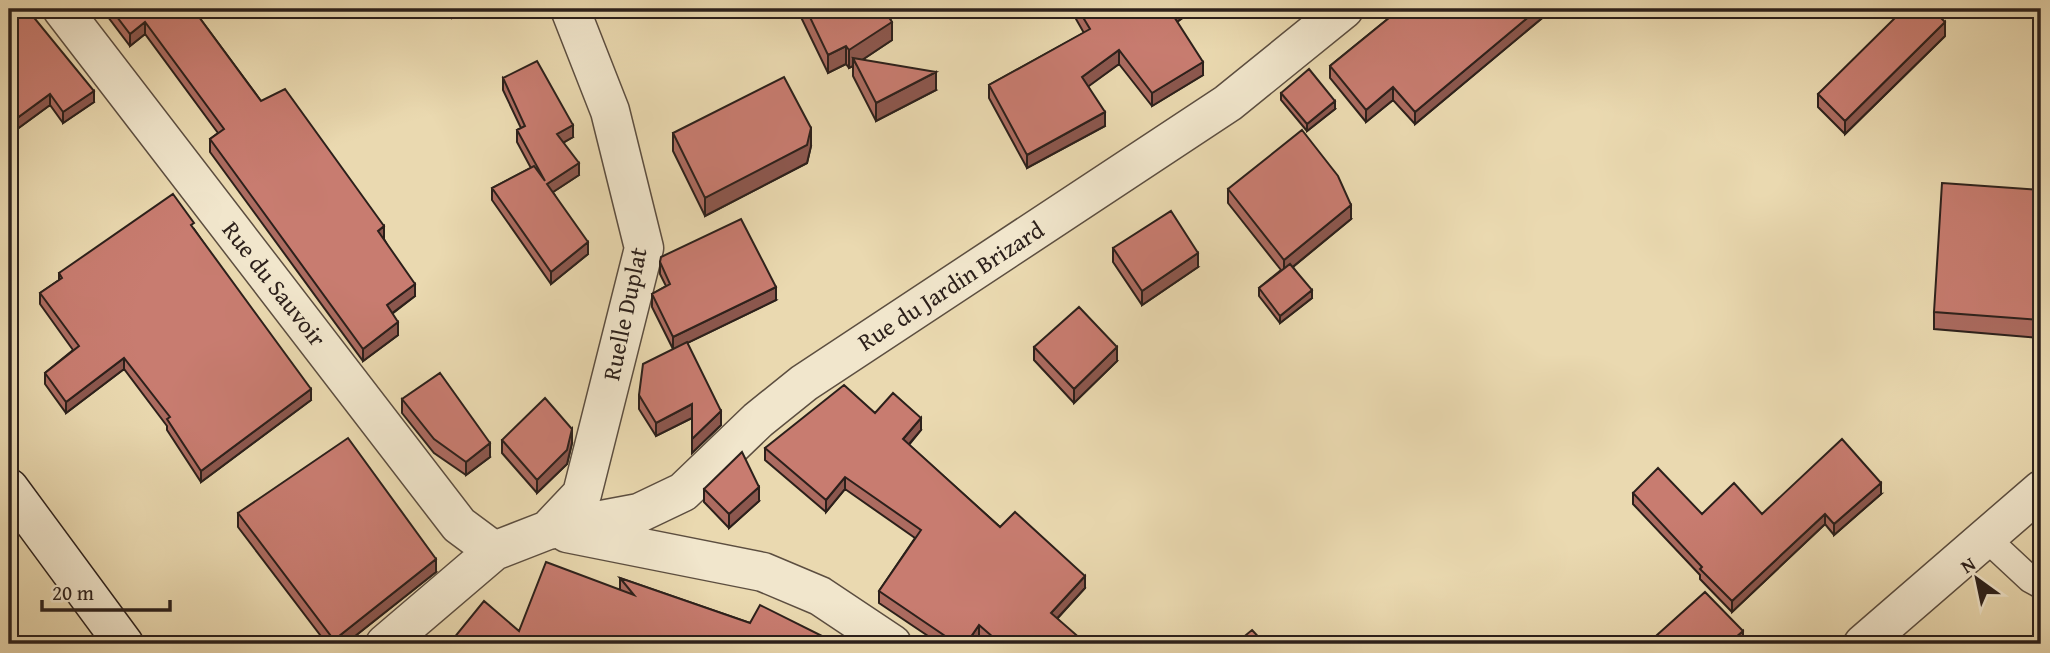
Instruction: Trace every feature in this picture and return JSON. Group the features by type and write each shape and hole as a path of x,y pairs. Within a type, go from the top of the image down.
{"street":[{"name":"Rue du Sauvoir","path":"62,9 459,525 494,551"},
{"name":"Ruelle Duplat","path":"548,530 582,494 644,248 610,111 570,9"},
{"name":"Rue du Jardin Brizard","path":"548,530 639,513 683,492 758,420 804,383 1227,103 1344,9"},
{"path":"9,488 124,644"},
{"path":"1863,644 2041,490"},
{"path":"385,644 494,551 548,530 763,572 820,596 892,644"}],"lane":[{"path":"1986,538 2030,579 2041,585"}],"building":[{"path":"9,9 27,9 94,91 63,112 50,94 9,124"},
{"path":"111,9 193,9 261,101 285,89 384,226 378,231 415,284 387,305 398,322 363,349 210,139 224,129 145,22 130,34"},
{"path":"806,9 888,9 886,13 892,22 849,50 846,46 828,55"},
{"path":"1078,9 1176,9 1171,12 1203,62 1152,93 1119,50 1082,77 1105,112 1027,155 989,85 1090,29"},
{"path":"1400,9 1538,9 1415,112 1393,87 1366,110 1330,66"},
{"path":"1904,9 1932,9 1945,22 1845,121 1818,94"},
{"path":"853,58 936,72 876,103"},
{"path":"537,61 573,125 557,134 579,163 547,184 588,242 551,272 492,188 534,166 545,181 517,130 525,126 503,78"},
{"path":"1309,69 1335,101 1307,124 1281,93"},
{"path":"784,77 811,128 807,145 705,198 673,133"},
{"path":"1302,130 1338,176 1351,205 1284,260 1228,189"},
{"path":"1942,183 2041,190 2041,320 1934,312"},
{"path":"173,194 194,223 191,225 311,389 201,471 167,419 170,417 124,358 66,402 45,373 79,346 40,293 62,278 59,273"},
{"path":"1171,211 1198,253 1142,291 1113,248"},
{"path":"741,219 776,287 673,337 652,294 670,284 660,262 661,257"},
{"path":"1290,264 1312,290 1280,316 1259,288"},
{"path":"1079,307 1117,347 1074,389 1034,347"},
{"path":"687,342 721,411 692,439 692,404 656,423 639,395 643,364"},
{"path":"440,373 490,443 466,462 434,439 402,399"},
{"path":"844,385 875,413 893,393 921,418 903,439 1000,527 1015,512 1085,576 1051,613 1082,640 1078,644 1001,644 979,625 966,644 957,644 879,591 921,530 845,477 826,500 765,448"},
{"path":"545,398 572,429 567,450 537,480 502,440"},
{"path":"348,438 436,559 334,640 238,513"},
{"path":"1842,439 1881,483 1834,524 1825,514 1732,601 1633,493 1658,468 1702,514 1734,483 1762,514"},
{"path":"742,452 759,487 729,514 704,489"},
{"path":"546,562 634,595 620,578 750,623 760,605 838,644 575,644 560,639 556,644 459,644 453,639 484,601 519,631"},
{"path":"1705,592 1743,631 1728,644 1647,644"},
{"path":"1252,630 1265,644 1235,644"}]}
